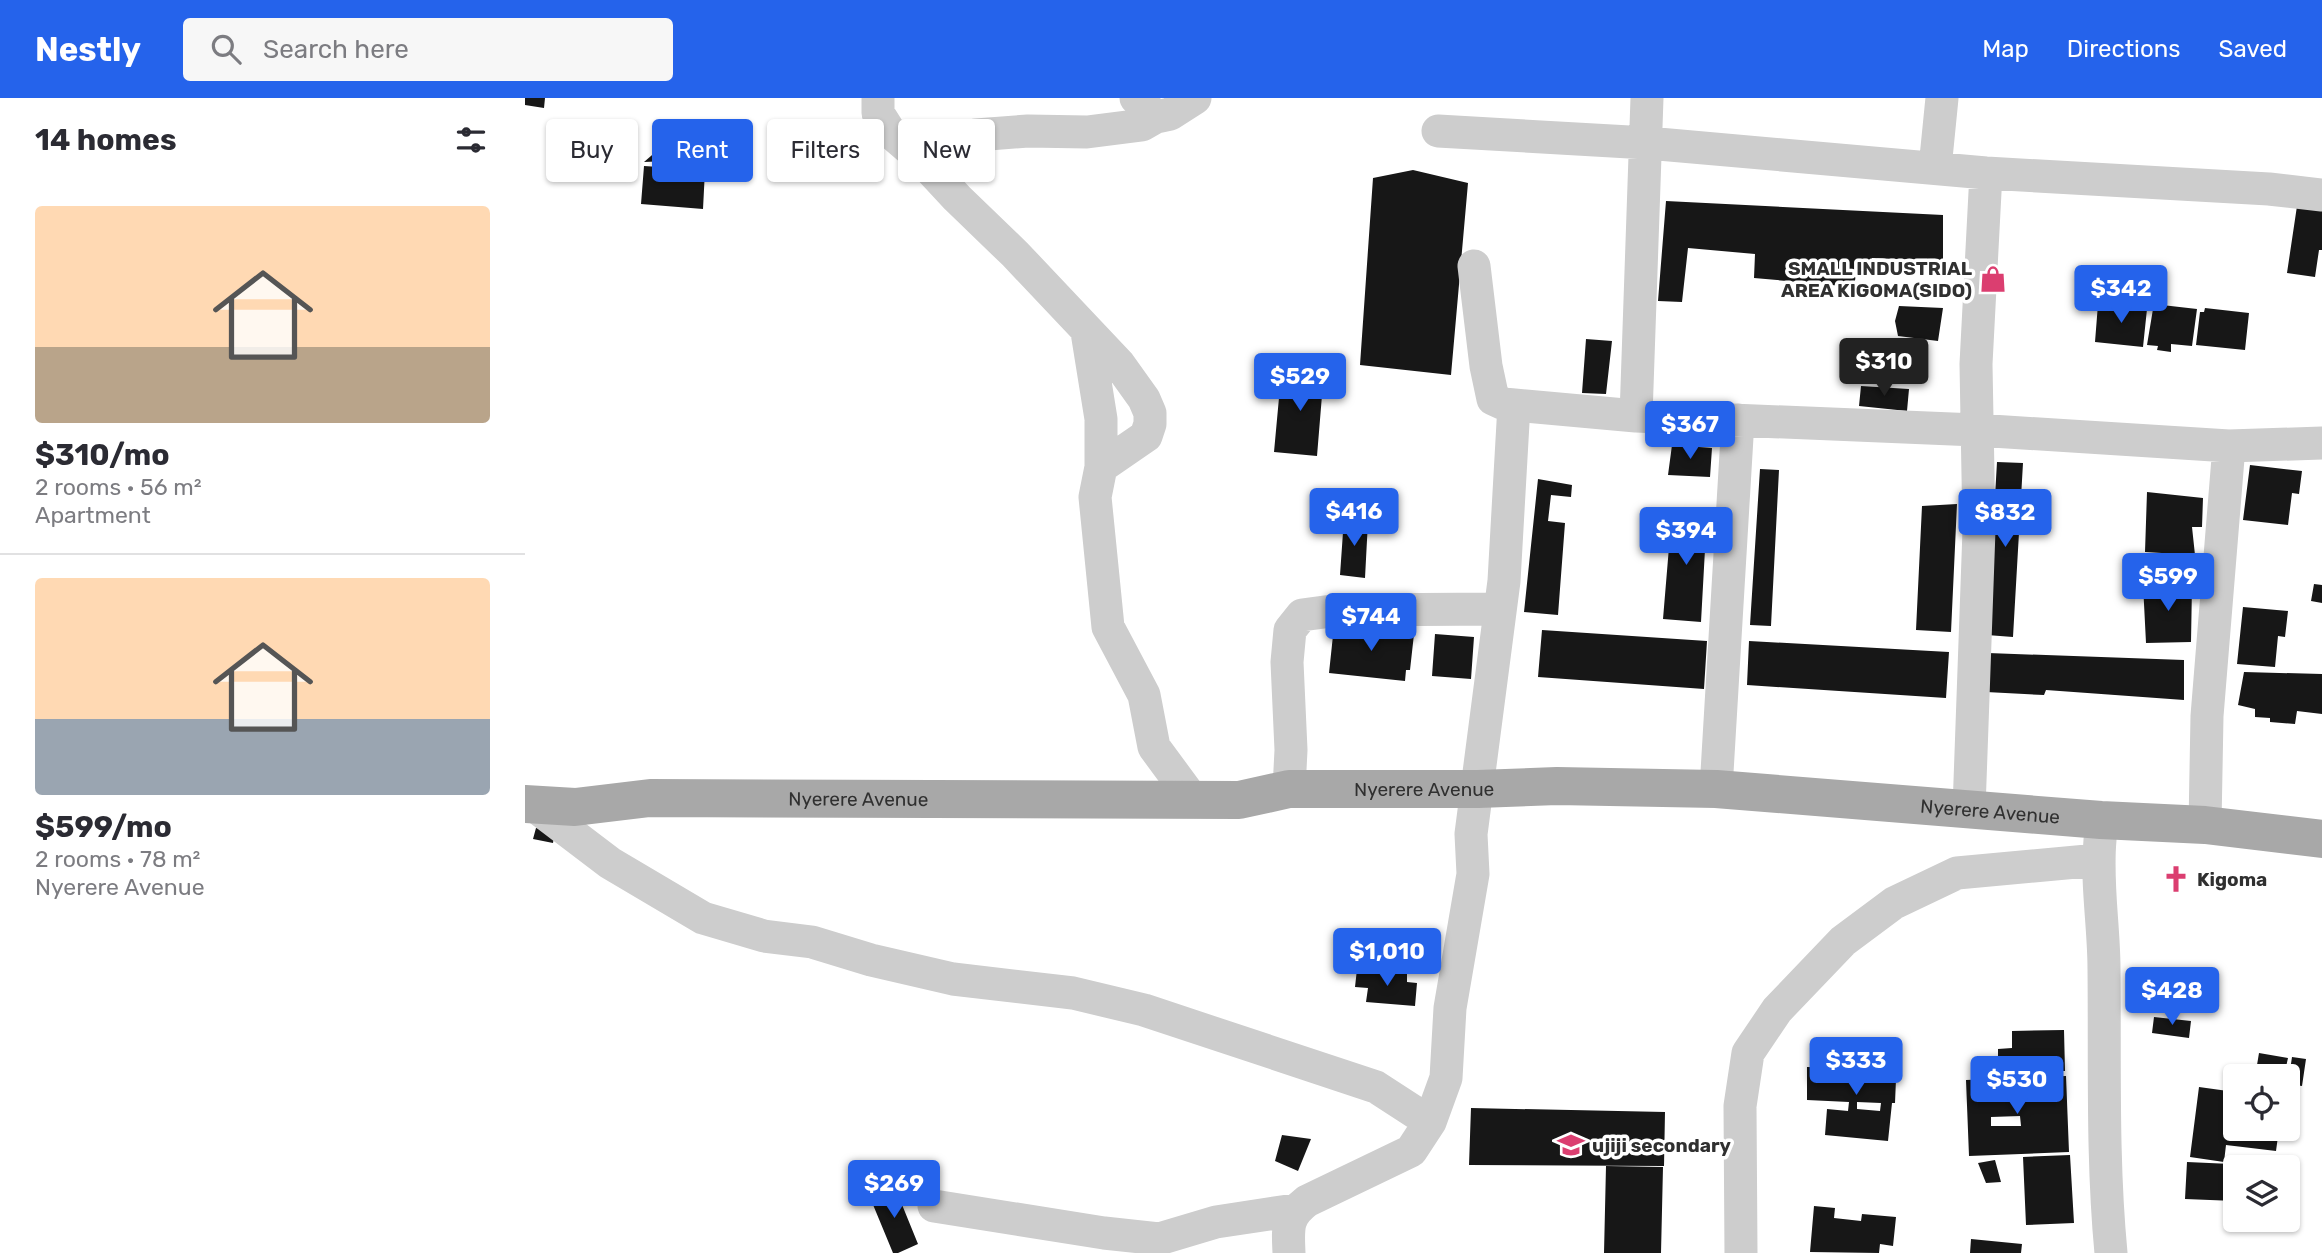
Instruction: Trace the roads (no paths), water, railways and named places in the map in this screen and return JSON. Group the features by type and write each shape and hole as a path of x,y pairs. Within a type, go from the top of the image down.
{"main road":[{"name":"Nyerere Avenue","path":"528,803 575,807 650,798 1240,800 1289,789 1478,789 1557,786 1716,789 2101,820 2205,825 2322,839"}],"street":[{"path":"878,98 878,113 890,132 898,139"},
{"path":"995,134 1087,132 1142,125 1146,108 1170,114 1195,98"},
{"path":"1636,416 1647,98"},
{"path":"1935,168 1942,98"},
{"path":"1438,131 1647,143 1986,173 2269,189 2322,195"},
{"path":"1969,810 1979,530 1976,430 1978,310 1986,173"},
{"path":"942,182 1119,364 1144,398 1150,413 1146,436 1101,467"},
{"path":"1474,266 1486,366 1493,399 1504,404 1636,416 1976,430 2229,446 2322,443"},
{"path":"1087,332 1101,419 1101,467 1095,497 1108,627 1144,695 1154,747 1193,800"},
{"path":"1289,1253 1288,1226 1295,1210 1307,1200 1411,1151 1430,1122 1446,1078 1450,1008 1473,874 1471,834 1504,581 1514,405"},
{"path":"1716,789 1738,420"},
{"path":"2205,825 2207,716 2229,446"},
{"path":"1289,789 1291,750 1287,662 1290,630 1302,615 1339,610 1500,609"},
{"path":"528,803 610,863 703,918 764,936 812,942 871,960 953,979 1073,993 1144,1010 1376,1087 1430,1122"},
{"path":"2101,820 2098,860 2104,956 2107,1203 2111,1253"},
{"path":"1741,1253 1740,1105 1748,1053 1777,1010 1843,941 1894,903 1957,873 2098,860"},
{"path":"935,1206 1159,1239 1216,1222 1295,1210"}],"place":[{"name":"SMALL INDUSTRIAL AREA KIGOMA(SIDO)","path":"1993,279"},
{"name":"Kigoma","path":"2176,879"},
{"name":"ujiji secondary","path":"1571,1145"}]}
